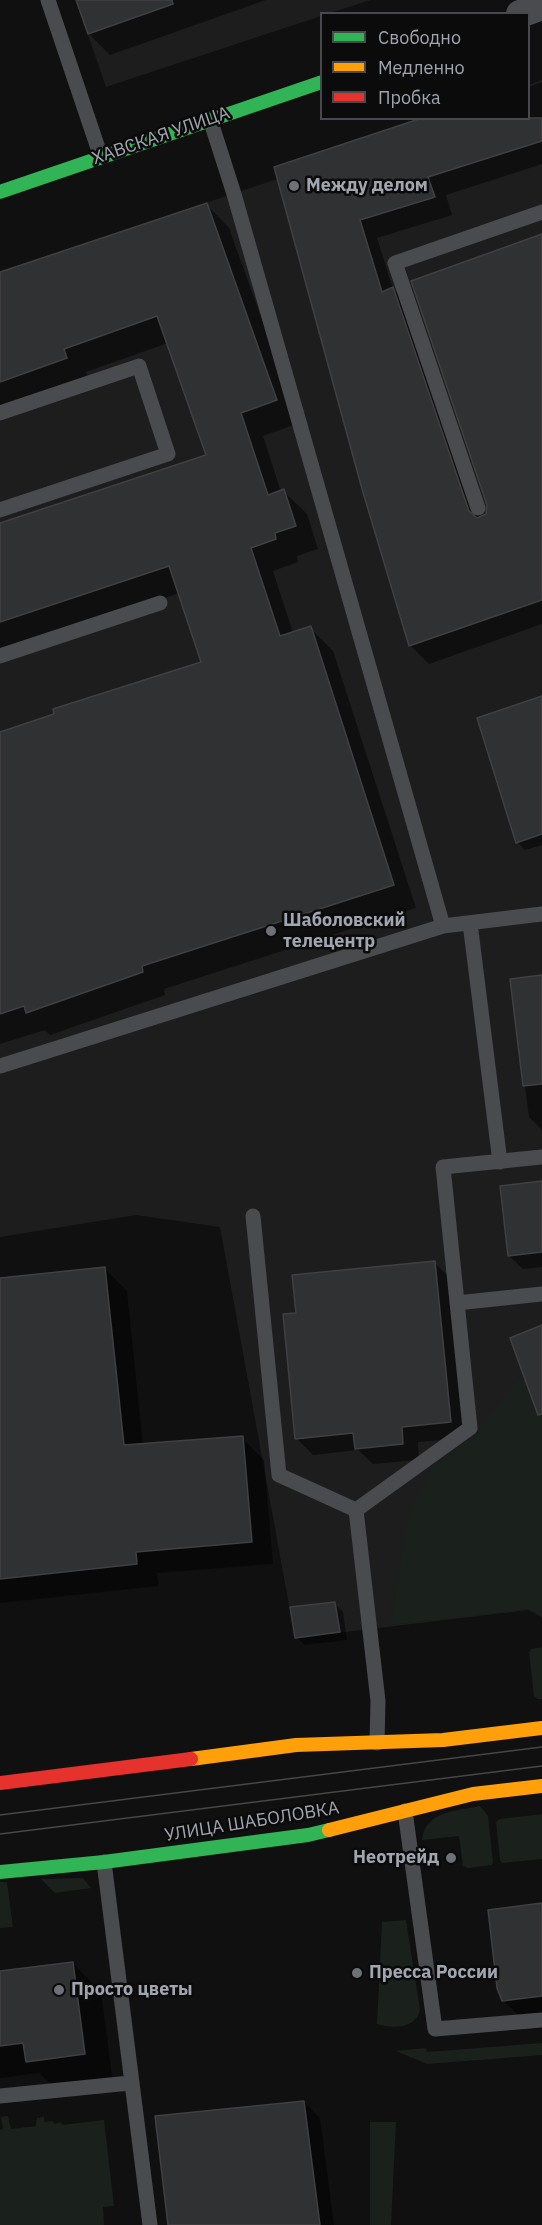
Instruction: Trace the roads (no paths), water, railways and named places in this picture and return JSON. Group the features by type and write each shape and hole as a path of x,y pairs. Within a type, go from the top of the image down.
{"main road":[{"name":"ХАВСКАЯ УЛИЦА","path":"0,192 320,81"},
{"path":"0,1783 296,1745 443,1740 542,1728"},
{"name":"УЛИЦА ШАБОЛОВКА","path":"0,1872 104,1862 308,1835 472,1794 542,1786"}],"street":[{"path":"526,12 542,6"}],"lane":[{"path":"48,0 100,157"},
{"path":"210,119 234,194 443,926"},
{"path":"478,508 395,263 542,212"},
{"path":"0,413 139,366 168,454 0,510"},
{"path":"0,656 160,603"},
{"path":"0,1066 443,926 542,914"},
{"path":"470,923 500,1162"},
{"path":"357,1510 470,1428 443,1167 542,1157"},
{"path":"254,1216 279,1475 357,1510"},
{"path":"457,1303 542,1294"},
{"path":"357,1510 378,1701 377,1743"},
{"path":"405,1811 435,2029 542,2020"},
{"path":"104,1862 130,2083 150,2225"},
{"path":"0,2096 130,2083"}],"tram line":[{"path":"0,1815 542,1747"},
{"path":"0,1834 542,1766"}],"place":[{"name":"Между делом","path":"294,186"},
{"name":"Шаболовский телецентр","path":"271,931"},
{"name":"Неотрейд","path":"451,1858"},
{"name":"Пресса России","path":"357,1973"},
{"name":"Просто цветы","path":"59,1990"}]}
